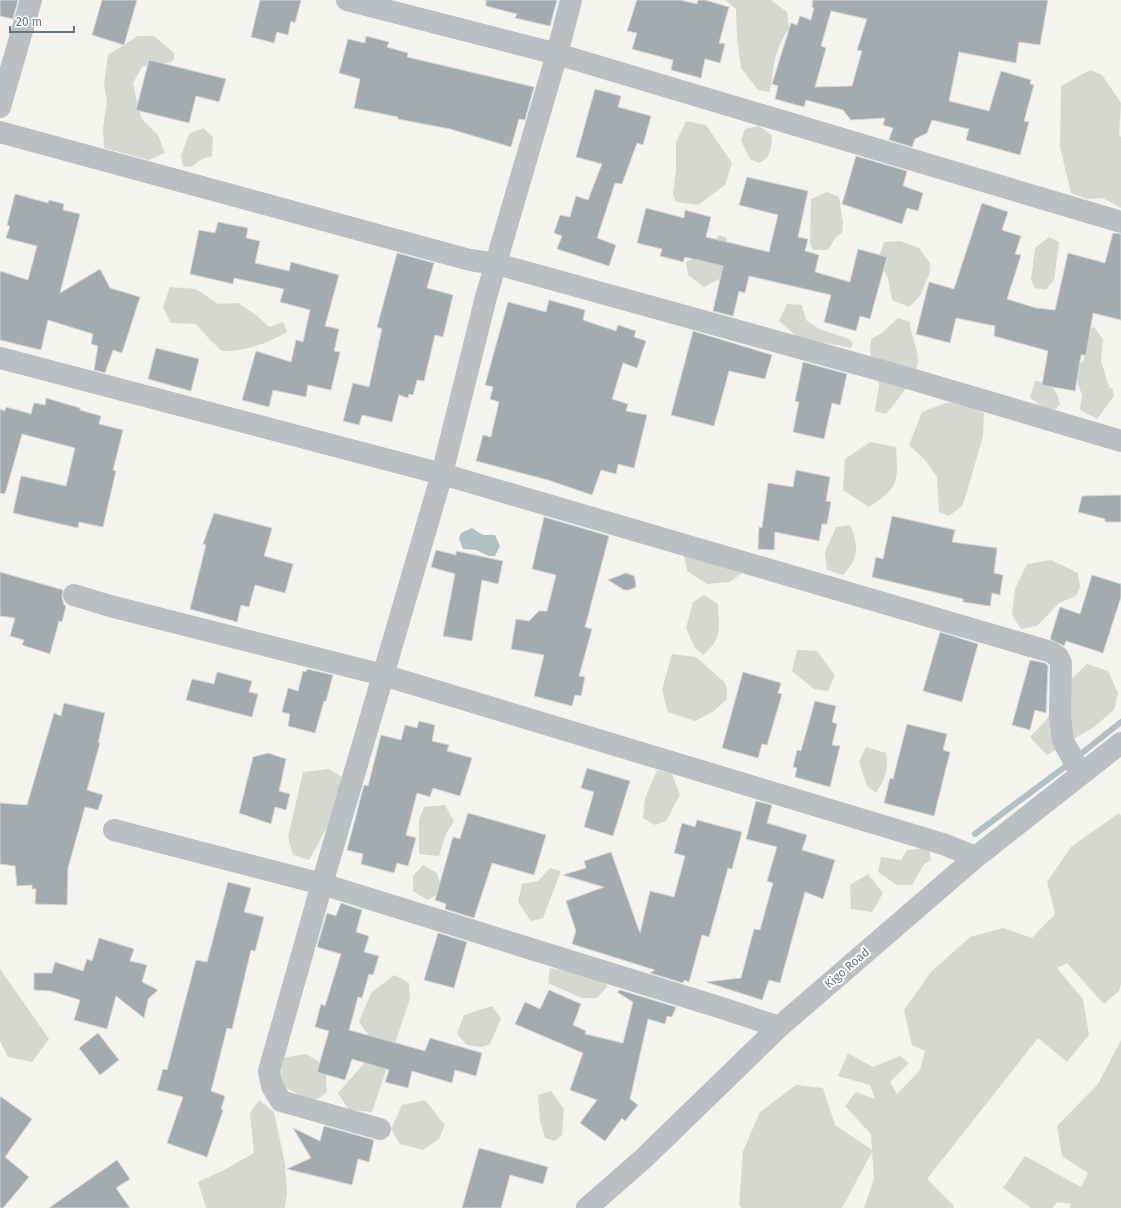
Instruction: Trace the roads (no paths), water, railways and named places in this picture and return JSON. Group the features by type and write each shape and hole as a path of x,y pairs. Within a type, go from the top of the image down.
{"street":[{"path":"0,107 31,0"},
{"path":"347,0 557,54 1121,222"},
{"path":"380,1129 281,1101 272,1086 270,1071 382,675 442,474 486,297 497,264 571,0"},
{"path":"0,132 470,260 497,264 901,376 1121,441"},
{"path":"0,358 442,474 1051,652 1062,663 1060,716 1063,740 1080,774"},
{"path":"74,595 110,606 382,675 936,842 976,856"},
{"name":"Kigo Road","path":"587,1208 643,1159 779,1027 976,856 1121,743"},
{"path":"114,830 322,884 779,1027"}],"waterway":[{"path":"1077,757 1121,722"},
{"path":"975,834 1070,763"}]}
